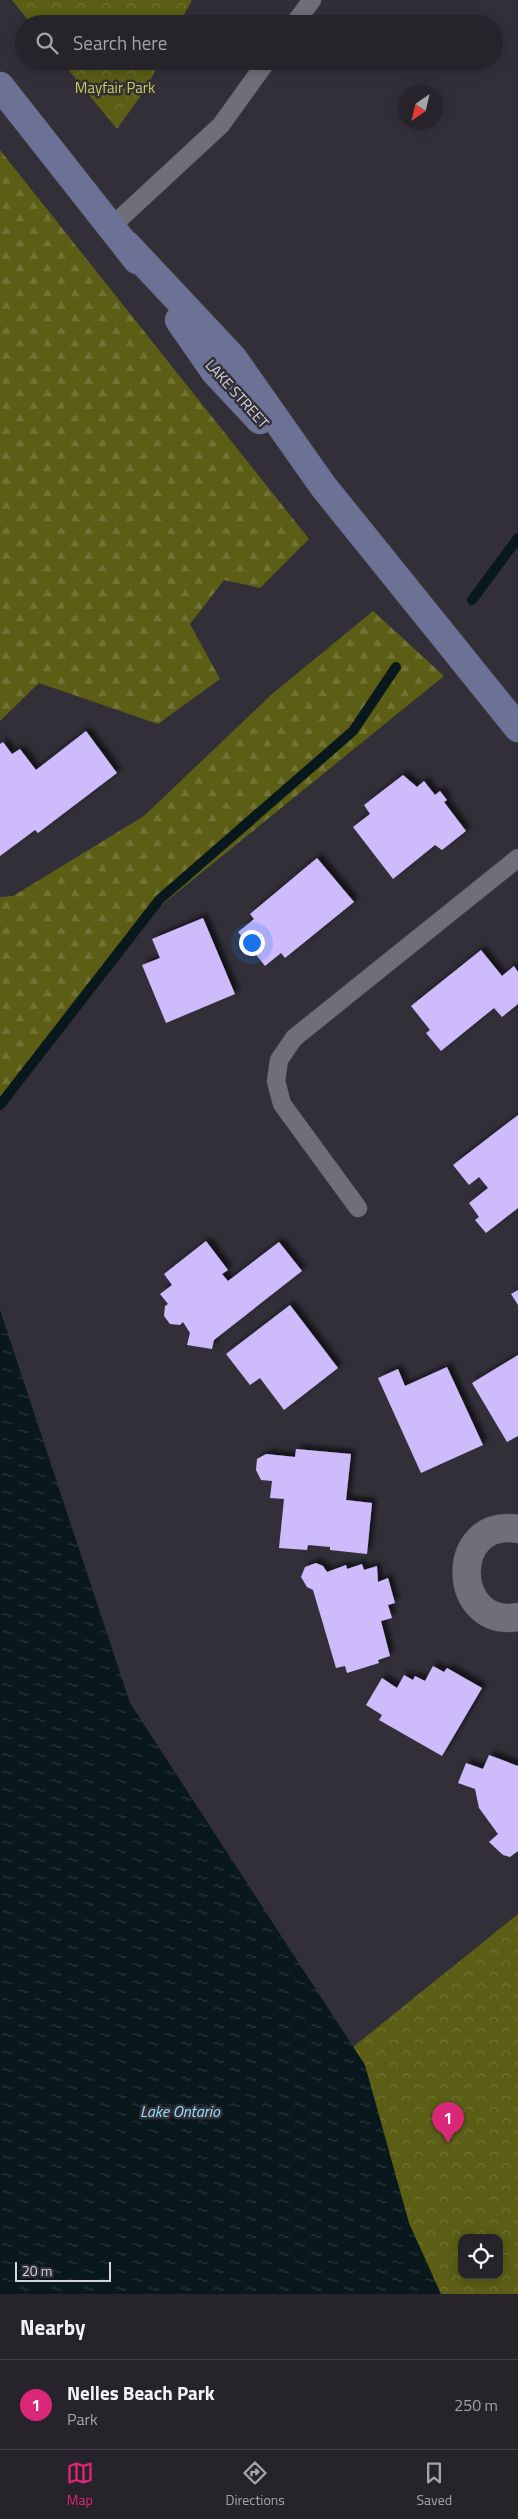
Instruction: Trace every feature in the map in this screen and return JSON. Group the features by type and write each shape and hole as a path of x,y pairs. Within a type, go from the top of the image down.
{"street":[{"name":"LAKE STREET","path":"0,86 120,235 233,358 323,486 518,728"},
{"path":"518,1529 497,1530 484,1536 474,1545 465,1571 470,1592 486,1610 500,1616 518,1617"}],"lane":[{"path":"301,15 312,0"},
{"path":"120,235 221,125 261,70"},
{"path":"358,1208 282,1104 276,1081 280,1060 294,1038 518,858"}],"green space":[{"path":"12,0 192,0 184,15 24,15"},
{"name":"Mayfair Park","path":"68,70 156,70 147,87 117,129"},
{"path":"0,150 309,539 260,588 224,580 190,624 220,679 158,724 39,683 0,721"},
{"path":"373,611 444,676 143,920 0,1105 0,897 13,896 144,816 271,695"},
{"path":"518,1914 518,2294 418,2294 353,2047"}],"water":[{"name":"Lake Ontario","path":"0,1310 130,1703 365,2065 409,2223 441,2294 0,2294"}],"building":[{"path":"86,731 117,773 38,833 35,830 0,856 0,744 3,742 12,754 20,749 36,770"},
{"path":"403,775 417,787 424,781 435,795 440,791 447,800 444,802 466,831 442,850 435,845 393,879 353,827 370,814 364,805"},
{"path":"317,858 354,902 285,958 281,953 265,966 238,932 254,919 250,914"},
{"path":"203,918 235,994 166,1023 142,965 160,958 152,939"},
{"path":"481,950 502,976 514,966 518,972 518,1004 502,1017 494,1008 441,1051 426,1033 430,1030 411,1006"},
{"path":"518,1115 518,1208 486,1233 475,1220 479,1217 469,1203 488,1188 479,1177 469,1185 453,1165"},
{"path":"206,1241 228,1270 222,1274 228,1281 279,1242 302,1271 214,1340 212,1349 187,1345 190,1333 183,1322 180,1325 170,1324 164,1316 165,1306 168,1304 160,1294 172,1285 164,1274"},
{"path":"518,1290 518,1305 511,1294"},
{"path":"290,1305 338,1368 284,1410 260,1378 250,1385 226,1354"},
{"path":"518,1355 518,1436 507,1442 472,1383"},
{"path":"447,1367 483,1445 421,1473 378,1378 398,1369 405,1386"},
{"path":"296,1449 351,1454 346,1500 372,1503 367,1554 330,1550 330,1547 308,1545 307,1550 279,1548 284,1499 270,1498 272,1481 261,1480 256,1470 257,1459 266,1454 295,1457"},
{"path":"316,1563 323,1566 327,1572 346,1565 347,1569 362,1564 364,1570 377,1566 378,1582 388,1578 395,1603 388,1605 392,1618 381,1621 390,1656 378,1660 379,1663 347,1673 345,1666 336,1668 313,1590 307,1587 301,1577 305,1567"},
{"path":"433,1666 444,1672 447,1668 482,1688 442,1756 379,1720 382,1715 366,1705 382,1678 397,1688 404,1675 413,1680 415,1676 425,1681"},
{"path":"489,1755 518,1766 518,1851 510,1857 503,1855 489,1842 498,1834 479,1808 475,1789 458,1783 466,1763 483,1769"}],"waterway":[{"path":"472,600 518,538"},
{"path":"0,1105 159,900 353,731 396,667"}],"place":[{"name":"Nelles Beach Park","path":"448,2143"}]}
